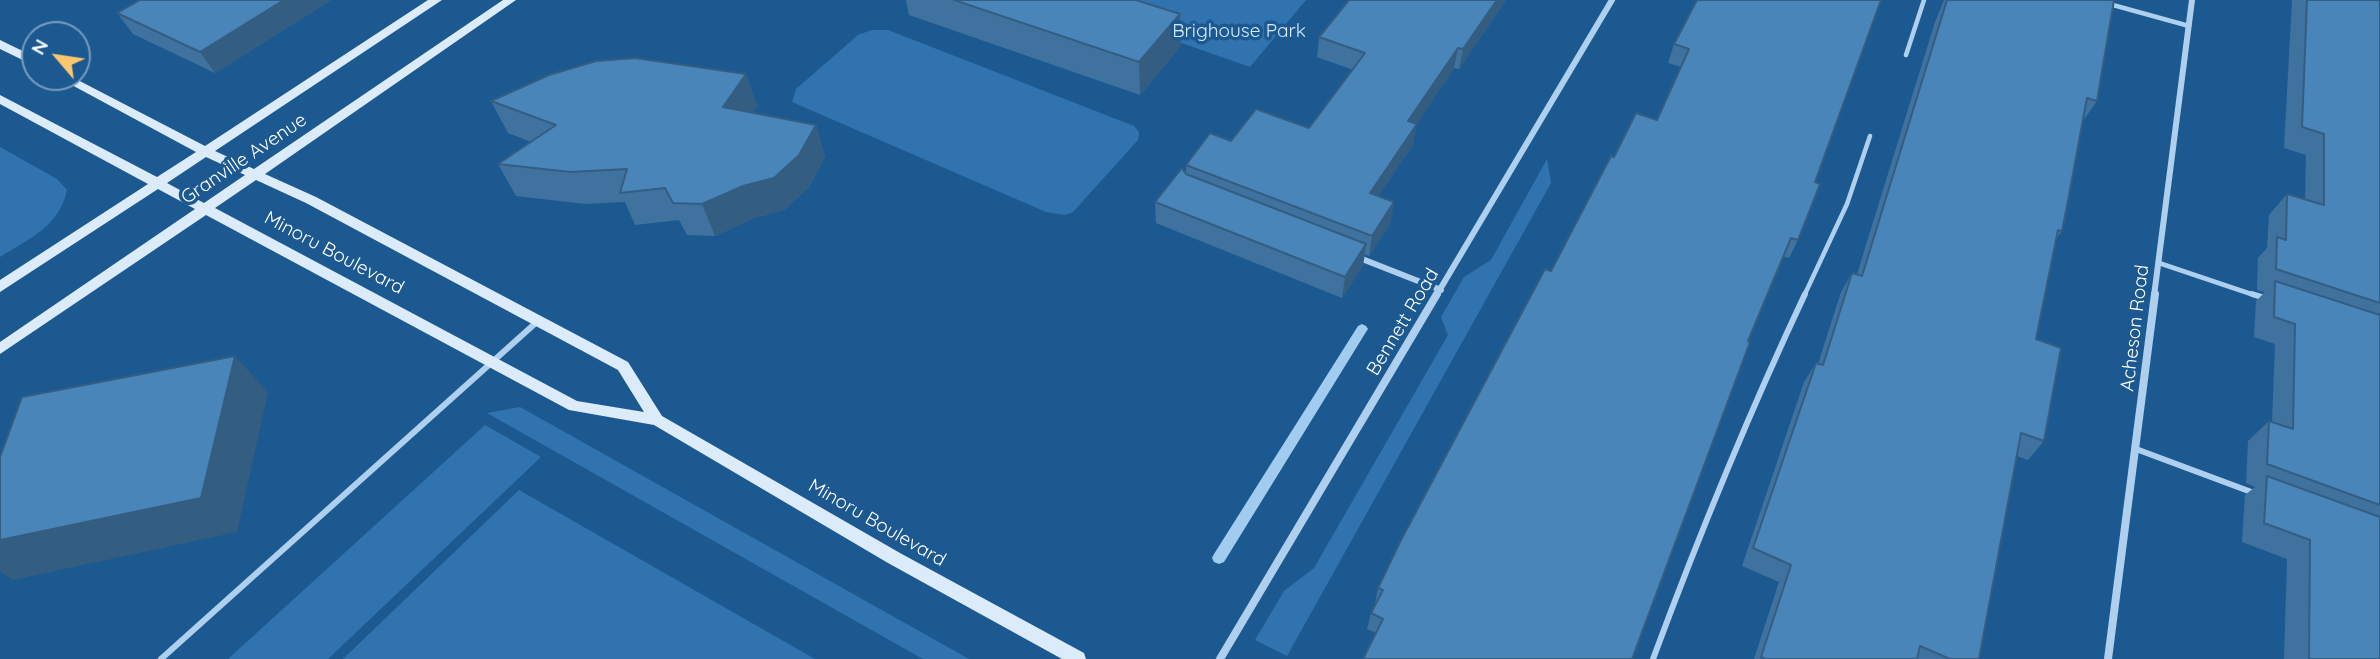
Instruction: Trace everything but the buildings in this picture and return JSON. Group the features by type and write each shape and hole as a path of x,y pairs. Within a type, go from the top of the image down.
{"street":[{"name":"Granville Avenue","path":"0,287 436,0"},
{"name":"Granville Avenue","path":"0,349 510,0"},
{"name":"Bennett Road","path":"1220,659 1612,0"},
{"name":"Acheson Road","path":"2108,659 2192,0"},
{"path":"0,44 21,55"},
{"name":"Minoru Boulevard","path":"90,91 206,152 312,200 540,319 623,366 657,420"},
{"name":"Minoru Boulevard","path":"0,99 574,406 657,420 894,558 1078,659"},
{"path":"1352,255 1441,290"}],"lane":[{"path":"1906,55 1924,0"},
{"path":"2095,0 2189,26"},
{"path":"1653,659 1689,563 1771,367 1847,205 1870,136"},
{"path":"2159,263 2274,301"},
{"path":"161,659 540,319"},
{"path":"2136,449 2267,498"}],"green space":[{"name":"Brighouse Park","path":"1059,0 1306,0 1250,67"},
{"path":"872,30 888,30 1134,126 1139,132 1138,140 1073,212 1065,215 1046,212 792,102 796,89 858,35"},
{"path":"0,147 57,179 67,190 57,213 42,230 0,257"},
{"path":"1547,159 1551,183 1287,656 1255,640 1284,591 1314,568 1448,335 1441,317 1464,277 1491,260"},
{"path":"520,407 969,659 923,659 487,413"},
{"path":"485,425 541,457 328,659 228,659"},
{"path":"519,490 815,659 343,659"}],"waterway":[{"path":"1219,558 1362,329"}]}
